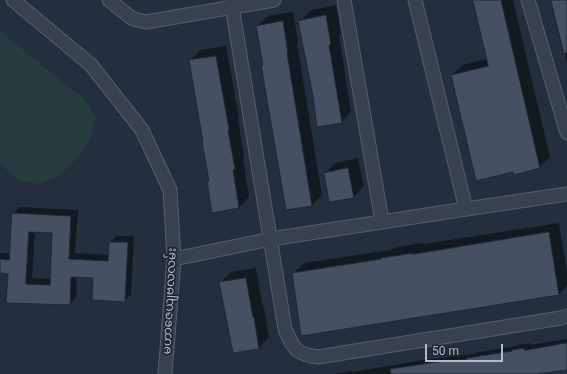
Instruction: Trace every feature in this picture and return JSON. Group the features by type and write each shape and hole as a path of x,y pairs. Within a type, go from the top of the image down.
{"street":[{"name":"မဟာဇေယျဗလလမ်း","path":"13,0 91,66 142,130 170,190 174,259 165,374"},
{"path":"109,0 130,17 146,22 232,3 274,0"},
{"path":"344,0 382,221"},
{"path":"415,0 466,209"},
{"path":"528,0 567,133"},
{"path":"232,3 285,329 296,350 307,355 318,357 567,316"},
{"path":"174,259 271,239 567,194"}],"green space":[{"path":"0,31 85,100 96,117 91,138 80,155 59,176 39,184 20,181 0,164"}],"building":[{"path":"473,0 501,0 540,168 514,175 513,172 476,181 451,75 488,66"},
{"path":"551,0 567,0 567,53 564,53"},
{"path":"326,15 331,45 329,45 342,123 317,127 313,96 298,21"},
{"path":"283,21 312,206 286,210 261,65 263,65 256,26"},
{"path":"216,56 229,129 239,208 212,213 207,181 209,181 189,60"},
{"path":"348,168 354,198 329,202 324,173"},
{"path":"12,213 71,216 69,259 108,261 109,242 128,242 125,302 92,300 93,278 71,277 70,305 6,303 8,274 0,273 0,259 9,260","holes":["29,232 52,233 50,285 26,284"]},
{"path":"549,232 559,295 301,336 292,273"},
{"path":"246,278 259,349 233,353 219,282"},
{"path":"567,343 567,370 537,374 391,374 390,369 467,359 524,348 525,350"}]}
